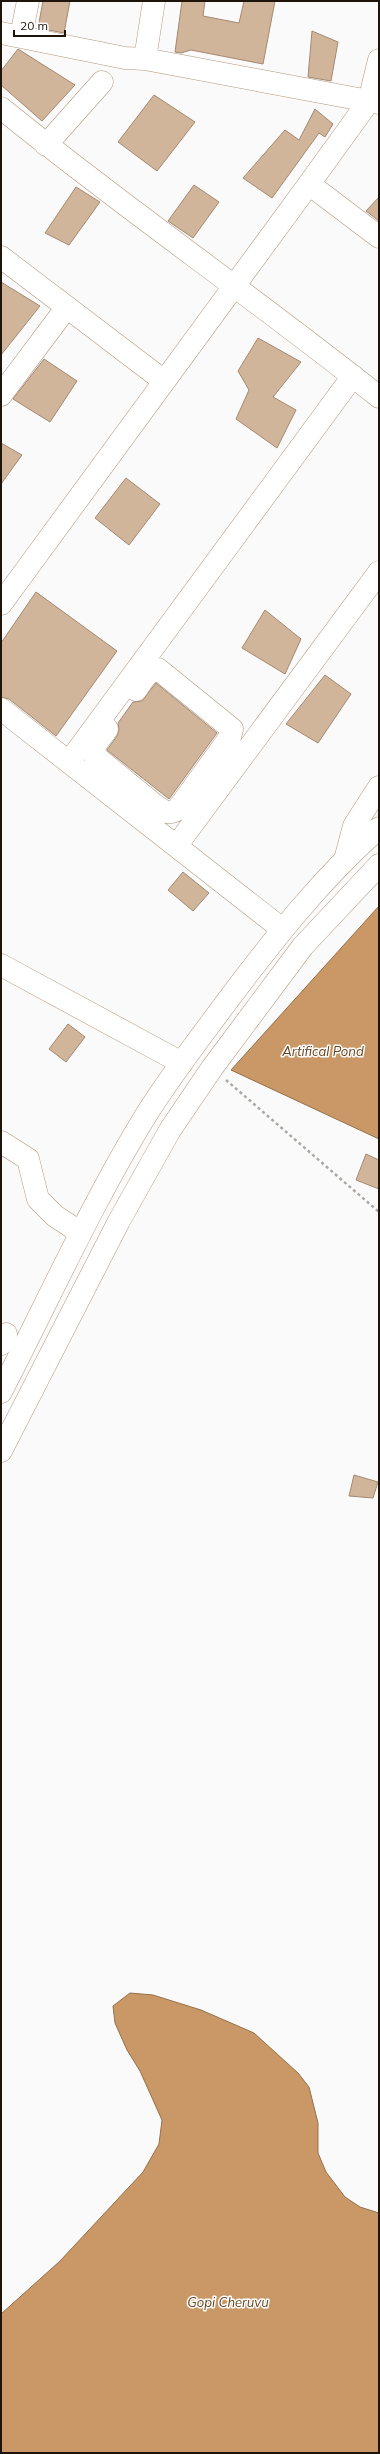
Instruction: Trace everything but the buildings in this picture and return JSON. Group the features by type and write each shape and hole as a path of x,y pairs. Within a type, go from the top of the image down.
{"street":[{"path":"28,1 11,35 124,58 144,59 374,102"},
{"path":"144,59 154,1"},
{"path":"1,604 309,184 374,102 379,60"},
{"path":"46,145 102,82"},
{"path":"1,108 46,145 235,285 379,397"},
{"path":"309,184 379,237"},
{"path":"1,257 164,381"},
{"path":"1,395 67,307"},
{"path":"69,762 353,376"},
{"path":"177,845 379,572"},
{"path":"105,778 94,756 94,747 148,674 153,670 158,669 232,729 232,733 177,810 171,813 150,813"},
{"path":"1,709 69,762 105,778 150,813 177,845 282,929"},
{"path":"344,859 354,826 379,787"},
{"path":"2,1386 146,1115 182,1063 282,929 344,859 379,828"},
{"path":"1,1451 119,1221 170,1130 212,1068 303,946 372,872 344,859"},
{"path":"1,965 182,1063"},
{"path":"1,1142 28,1159 38,1199 55,1216 82,1233"}],"path":[{"path":"212,1068 379,1212"}],"water":[{"name":"Artifical Pond","path":"379,906 379,1139 231,1070"},
{"name":"Gopi Cheruvu","path":"130,1993 153,1995 201,2010 254,2033 298,2073 309,2087 318,2123 318,2153 326,2172 345,2197 360,2207 379,2213 379,2453 1,2453 1,2314 60,2261 143,2172 159,2144 162,2120 140,2071 127,2050 115,2023 113,2006"}]}
